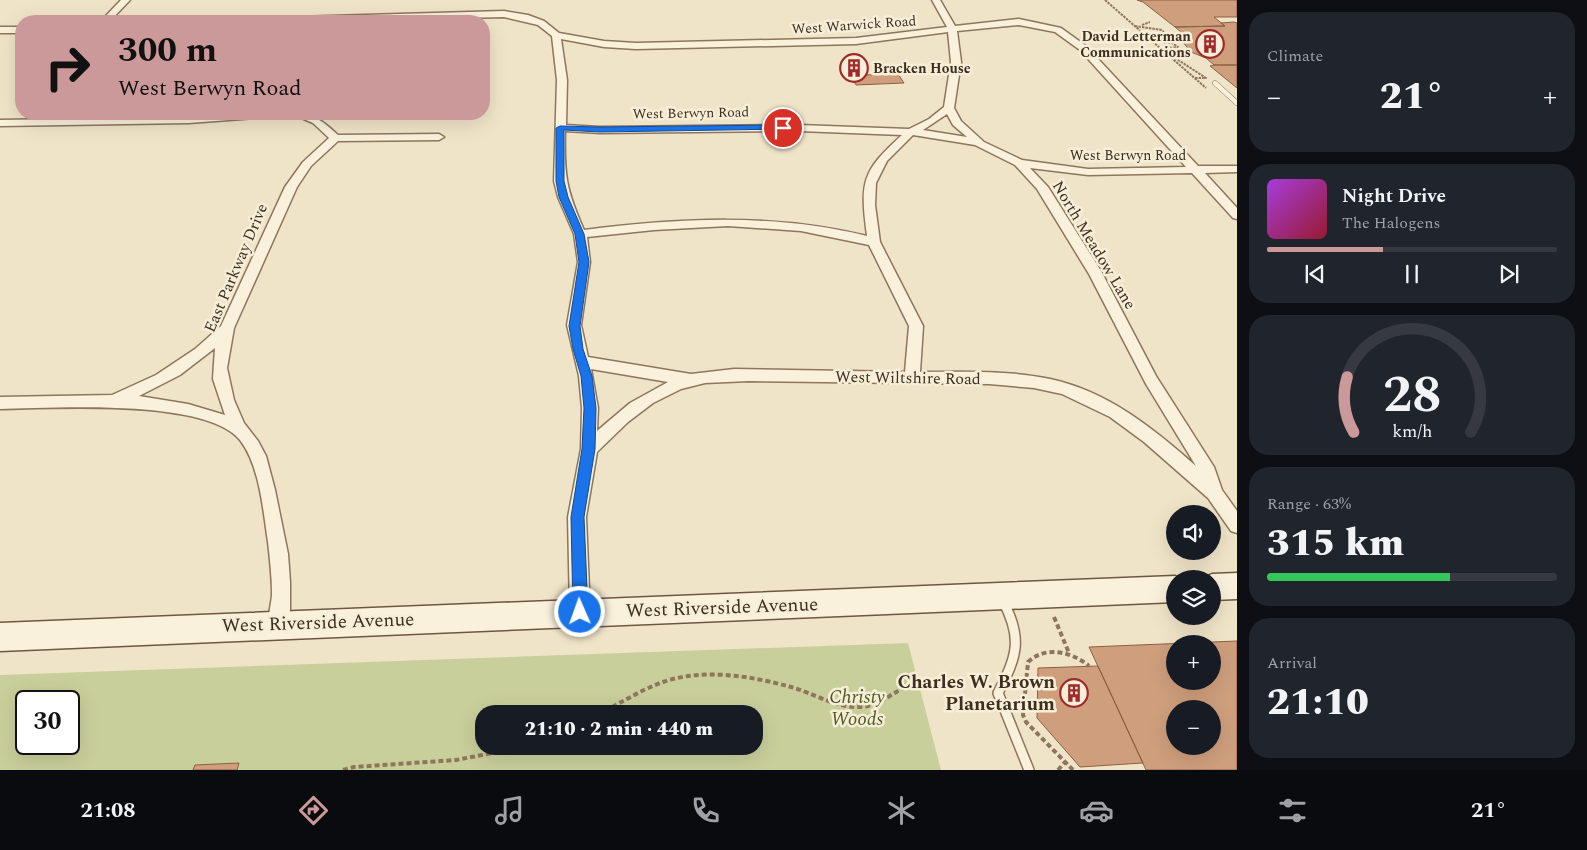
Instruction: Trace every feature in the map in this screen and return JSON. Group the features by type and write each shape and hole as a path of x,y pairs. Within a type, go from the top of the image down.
{"street":[{"path":"111,15 126,0"},
{"path":"912,377 916,326 874,242 869,211 870,183 882,159 911,132 933,120 949,108 956,62 952,29 936,0"},
{"name":"West Warwick Road","path":"386,15 489,10 528,18 541,23 556,35 604,44 636,46 856,41 1019,22 1042,25 1064,34 1096,61 1193,170 1237,216"},
{"path":"0,30 15,30"},
{"path":"556,35 562,80 560,181 564,197 580,234 584,262 574,326 586,376 590,408 588,449 577,517 580,612"},
{"name":"North Meadow Lane","path":"949,108 961,128 980,144 1019,163 1042,187 1096,274 1151,380 1208,472 1214,493 1237,525"},
{"path":"0,123 189,120"},
{"path":"314,120 335,138 439,137"},
{"path":"0,134 47,123"},
{"name":"West Berwyn Road","path":"560,128 600,130 799,128 911,132 949,136 980,144"},
{"name":"East Parkway Drive","path":"278,625 282,600 281,574 265,482 260,465 248,439 238,427 221,389 218,373 220,350 227,328 291,187 306,164 335,138"},
{"name":"West Berwyn Road","path":"1019,163 1088,172 1237,169"},
{"path":"580,234 643,226 708,222 751,222 796,226 874,242"},
{"path":"113,401 146,388 174,373 201,354 227,328"},
{"path":"582,362 661,377 691,380"},
{"name":"West Wiltshire Road","path":"588,449 634,408 670,387 691,380 729,377 912,377 1017,380 1078,393 1116,412 1156,442 1214,493"},
{"path":"0,403 113,401 177,406 238,427"},
{"path":"1221,587 1237,586"},
{"name":"West Riverside Avenue","path":"0,637 1166,589"}],"lane":[{"path":"1215,83 1237,103"},
{"path":"1000,596 1017,628 1016,658 998,693 1029,770"}],"path":[{"path":"1105,0 1211,92"},
{"path":"1142,26 1150,22"},
{"path":"1135,26 1162,30 1178,48 1158,46"},
{"path":"1165,46 1164,43 1172,43"},
{"path":"1167,54 1206,78 1194,78"},
{"path":"1054,617 1069,653"},
{"path":"1073,770 1026,722 1022,707 1028,662 1033,656 1041,653 1069,653 1078,656 1089,666"},
{"path":"618,705 657,682 686,676 724,676 767,682 792,687 850,706 867,706 919,681"},
{"path":"343,770 354,767 456,760 482,755"},
{"path":"1058,770 1065,762"}],"green space":[{"name":"Christy Woods","path":"908,643 941,770 0,770 0,675"}],"building":[{"path":"1137,0 1237,0 1237,17 1214,17 1225,26 1175,27 1143,2"},
{"name":"David Letterman Communications","path":"1221,23 1237,23 1237,65 1214,65 1206,58 1191,52 1177,33 1182,33 1175,27 1225,26"},
{"name":"Bracken House","path":"844,62 857,62 864,75 898,74 904,83 856,85"},
{"path":"1237,65 1237,88 1210,66"},
{"path":"1237,641 1237,770 1146,770 1089,647 1166,644 1166,690 1221,690 1221,642"},
{"name":"Charles W. Brown Planetarium","path":"1098,666 1143,763 1080,767 1037,718 1038,668"},
{"path":"239,763 237,770 193,770 195,765"}],"place":[{"name":"David Letterman Communications","path":"1210,44"},
{"name":"Bracken House","path":"854,68"},
{"name":"Charles W. Brown Planetarium","path":"1074,693"}],"route":[{"path":"580,612 577,517 588,449 590,408 586,376 574,326 584,262 580,234 564,197 560,181 558,163 560,128 600,130 783,128"}]}
